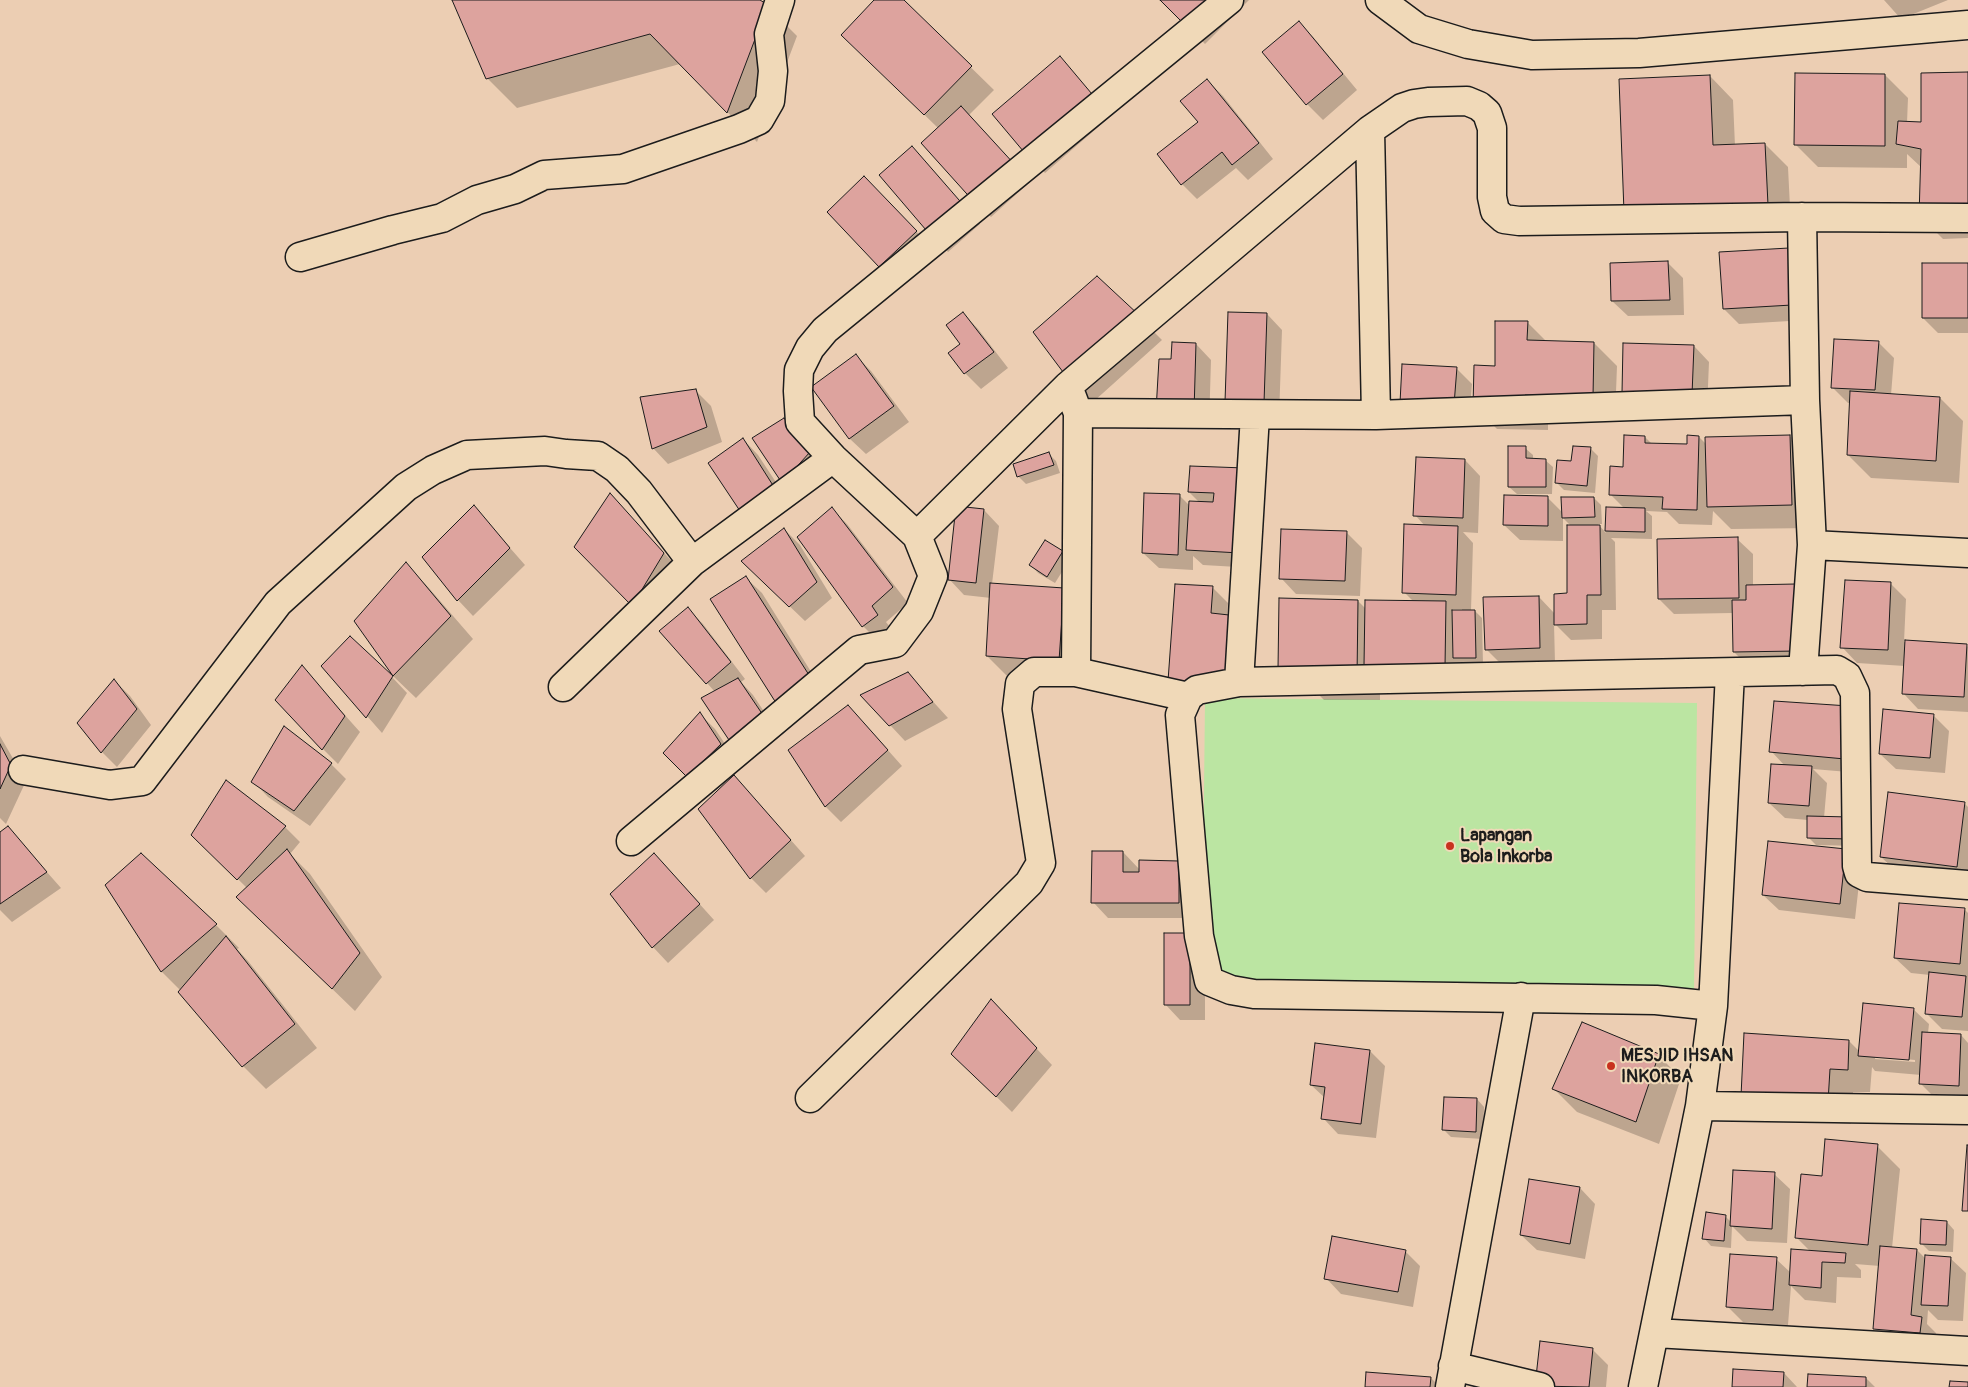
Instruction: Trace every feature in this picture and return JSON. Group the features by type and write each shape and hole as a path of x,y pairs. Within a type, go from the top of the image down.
{"street":[{"path":"300,258 393,230 442,218 477,200 515,189 544,175 623,169 739,129 759,120 770,101 773,71 769,34 780,0"},
{"path":"631,841 859,650 895,643 919,611 933,576 917,536 833,458 800,422 799,370 810,348 825,330 1229,0"},
{"path":"1380,0 1418,29 1468,44 1532,55 1639,53 1968,25"},
{"path":"917,536 1068,386 1370,130 1402,108 1414,104 1467,101 1487,112 1492,128 1492,197 1495,211 1504,219 1519,221 1802,217 1968,218"},
{"path":"1370,130 1376,415"},
{"path":"1802,217 1805,400 1812,546 1803,671"},
{"path":"1068,386 1078,413 1076,672"},
{"path":"1078,413 1376,415 1805,400"},
{"path":"1239,682 1255,415"},
{"path":"23,770 110,785 142,781 229,665 278,604 406,486 433,470 467,455 545,451 598,456 617,469 638,492 692,562"},
{"path":"563,687 692,562 833,458"},
{"path":"1812,546 1968,552"},
{"path":"1714,1006 1656,1000 1254,994 1231,990 1209,981 1200,936 1180,715 1188,697 1197,690 1239,682 1837,670 1848,676 1855,693 1857,866 1859,873 1867,877 1968,885"},
{"path":"810,1098 1030,883 1041,863 1017,709 1020,684 1034,672 1076,672 1188,697"},
{"path":"1643,1387 1700,1106 1714,1006 1730,672"},
{"path":"1521,997 1451,1377 1540,1387"},
{"path":"1700,1106 1968,1110"},
{"path":"1655,1333 1968,1351"}],"green space":[{"name":"Lapangan Bola Inkorba","path":"1205,698 1697,703 1694,994 1202,989"}],"building":[{"path":"452,0 760,0 768,5 727,113 650,34 486,79"},
{"path":"874,0 904,0 972,66 924,115 841,35"},
{"path":"1160,0 1218,0 1189,29"},
{"path":"1299,21 1343,74 1306,105 1262,52"},
{"path":"1060,56 1097,100 1029,158 992,114"},
{"path":"1968,72 1968,215 1919,217 1921,149 1896,144 1898,121 1921,122 1921,73"},
{"path":"1795,73 1885,74 1885,146 1794,145"},
{"path":"1710,75 1713,145 1765,143 1768,205 1624,212 1619,79"},
{"path":"1207,79 1259,143 1232,165 1222,152 1181,185 1157,154 1198,122 1180,101"},
{"path":"961,106 1016,166 975,203 921,143"},
{"path":"912,146 966,208 932,237 879,175"},
{"path":"864,176 917,231 879,267 827,212"},
{"path":"1789,248 1792,305 1723,309 1719,252"},
{"path":"1668,261 1670,300 1611,301 1610,263"},
{"path":"1922,263 1968,263 1968,318 1922,318"},
{"path":"1097,276 1140,316 1069,380 1033,332"},
{"path":"963,312 994,352 964,374 948,353 960,344 946,325"},
{"path":"1228,312 1267,313 1264,403 1225,402"},
{"path":"1495,321 1528,321 1527,340 1594,342 1593,397 1525,395 1525,408 1473,407 1474,365 1495,366"},
{"path":"1834,339 1879,341 1875,390 1831,388"},
{"path":"1172,342 1196,343 1194,412 1156,411 1159,359 1171,359"},
{"path":"1623,343 1694,345 1692,395 1622,393"},
{"path":"856,354 894,406 849,439 811,387"},
{"path":"1402,364 1457,367 1454,405 1400,403"},
{"path":"696,389 707,427 652,449 640,397"},
{"path":"1850,391 1940,397 1936,461 1847,455"},
{"path":"784,418 810,452 782,483 752,438"},
{"path":"1624,435 1645,436 1645,443 1687,444 1687,435 1699,436 1697,510 1662,509 1663,497 1609,495 1610,466 1623,467"},
{"path":"1790,435 1792,505 1707,507 1705,437"},
{"path":"743,438 774,487 740,511 708,463"},
{"path":"1508,446 1526,446 1526,458 1546,459 1546,487 1508,487"},
{"path":"1573,446 1591,447 1587,486 1555,483 1557,460 1571,461"},
{"path":"1049,452 1054,465 1017,477 1013,464"},
{"path":"1416,457 1465,459 1463,518 1413,516"},
{"path":"1190,466 1245,468 1240,553 1186,550 1189,501 1213,502 1214,493 1188,492"},
{"path":"610,493 664,553 632,606 574,547"},
{"path":"1144,493 1180,494 1178,555 1142,553"},
{"path":"1504,495 1548,496 1548,526 1503,525"},
{"path":"1561,497 1594,497 1595,517 1562,518"},
{"path":"474,505 510,548 457,601 422,557"},
{"path":"956,506 984,509 976,583 948,580"},
{"path":"832,507 893,587 872,606 878,615 862,627 797,537"},
{"path":"1606,507 1645,508 1645,532 1605,531"},
{"path":"1404,524 1458,526 1456,595 1402,593"},
{"path":"1567,525 1600,525 1601,595 1587,595 1587,624 1554,625 1554,594 1567,593"},
{"path":"784,528 817,582 789,607 741,561"},
{"path":"1281,529 1347,531 1345,581 1279,579"},
{"path":"1738,537 1739,598 1658,599 1657,539"},
{"path":"1045,540 1063,551 1047,577 1029,565"},
{"path":"406,562 451,616 393,676 354,621"},
{"path":"746,576 809,675 778,706 710,599"},
{"path":"1845,580 1891,582 1888,650 1840,648"},
{"path":"990,583 1064,588 1059,661 986,656"},
{"path":"1175,584 1213,586 1211,613 1229,615 1225,683 1168,681"},
{"path":"1796,584 1797,651 1733,652 1732,600 1746,600 1746,585"},
{"path":"1539,596 1540,648 1485,650 1483,597"},
{"path":"1279,598 1358,600 1357,678 1278,669"},
{"path":"1365,600 1446,601 1445,667 1364,665"},
{"path":"688,607 731,662 706,684 659,631"},
{"path":"1452,610 1475,610 1476,658 1453,658"},
{"path":"350,636 393,676 366,718 321,666"},
{"path":"1905,640 1967,644 1964,697 1902,694"},
{"path":"302,665 345,716 322,750 275,700"},
{"path":"908,672 933,702 889,726 860,695"},
{"path":"738,678 765,718 733,746 701,698"},
{"path":"114,679 137,709 101,753 77,723"},
{"path":"1774,701 1849,706 1845,759 1769,752"},
{"path":"848,705 888,750 825,807 788,750"},
{"path":"1883,709 1934,714 1930,758 1879,754"},
{"path":"700,712 721,744 687,777 663,753"},
{"path":"284,726 332,763 294,811 251,782"},
{"path":"0,744 11,765 0,789"},
{"path":"1771,764 1812,766 1809,806 1768,803"},
{"path":"734,775 791,840 750,879 698,809"},
{"path":"226,780 286,826 237,880 191,835"},
{"path":"1888,792 1965,802 1957,867 1880,857"},
{"path":"1807,816 1850,817 1850,839 1807,838"},
{"path":"8,826 47,872 0,904 0,832"},
{"path":"1768,841 1846,849 1840,904 1762,895"},
{"path":"287,849 360,953 332,989 236,897"},
{"path":"1092,851 1123,851 1123,872 1139,872 1139,860 1179,861 1179,903 1091,903"},
{"path":"141,853 217,924 161,972 105,885"},
{"path":"654,853 700,904 652,948 610,894"},
{"path":"1899,903 1965,908 1960,964 1894,958"},
{"path":"1164,933 1190,933 1190,1005 1164,1005"},
{"path":"226,936 295,1024 242,1067 178,992"},
{"path":"1929,972 1966,976 1962,1017 1925,1014"},
{"path":"991,999 1037,1048 996,1097 951,1054"},
{"path":"1863,1003 1914,1008 1909,1060 1858,1056"},
{"path":"1582,1022 1659,1054 1636,1122 1552,1089"},
{"path":"1922,1032 1961,1034 1959,1086 1919,1084"},
{"path":"1744,1033 1849,1040 1848,1070 1830,1069 1828,1102 1741,1096"},
{"path":"1315,1043 1370,1050 1361,1124 1321,1119 1325,1087 1310,1085"},
{"path":"1444,1097 1477,1098 1476,1132 1442,1130"},
{"path":"1825,1139 1878,1144 1868,1245 1795,1238 1801,1174 1822,1176"},
{"path":"1967,1145 1968,1211 1962,1211"},
{"path":"1733,1170 1775,1172 1772,1229 1730,1226"},
{"path":"1529,1179 1580,1187 1570,1244 1520,1235"},
{"path":"1706,1212 1726,1215 1724,1241 1702,1239"},
{"path":"1921,1219 1947,1221 1946,1245 1920,1244"},
{"path":"1332,1236 1406,1250 1398,1292 1324,1279"},
{"path":"1880,1246 1917,1249 1911,1315 1922,1317 1920,1333 1873,1329"},
{"path":"1791,1249 1846,1253 1845,1263 1822,1262 1821,1288 1789,1285"},
{"path":"1730,1254 1777,1257 1773,1310 1726,1307"},
{"path":"1925,1255 1951,1257 1948,1306 1921,1305"},
{"path":"1540,1341 1593,1348 1589,1387 1535,1386"},
{"path":"1733,1369 1784,1372 1783,1387 1732,1387"},
{"path":"1366,1372 1431,1377 1430,1387 1365,1387"},
{"path":"1808,1374 1866,1377 1866,1387 1807,1387"},
{"path":"1950,1381 1968,1382 1968,1387 1949,1387"}],"place":[{"name":"Lapangan Bola Inkorba","path":"1450,846"},
{"name":"MESJID IHSAN INKORBA","path":"1611,1066"}]}
